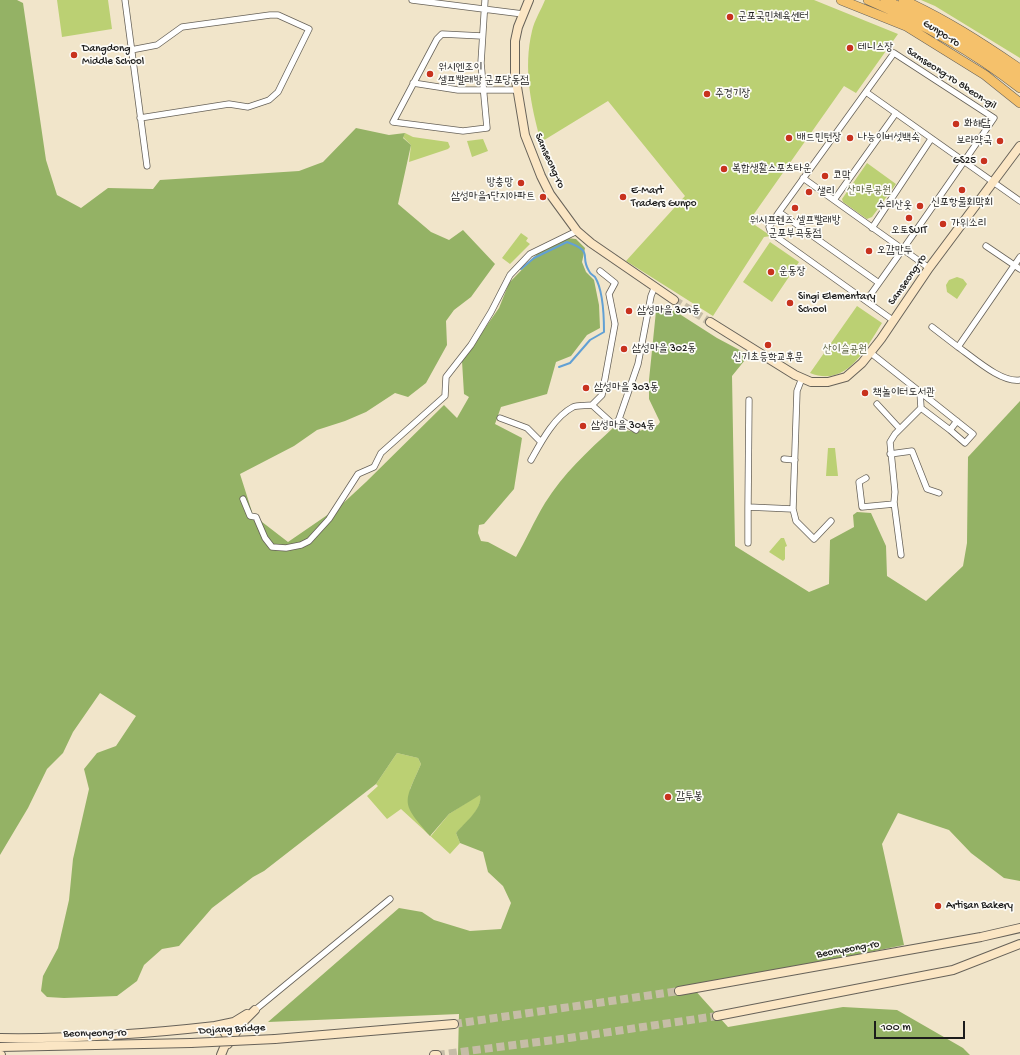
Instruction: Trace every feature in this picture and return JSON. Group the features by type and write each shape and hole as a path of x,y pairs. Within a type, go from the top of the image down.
{"main road":[{"name":"Gunpo-ro","path":"841,0 906,26 985,75 1020,103"},
{"name":"Gunpo-ro","path":"868,0 946,37 992,66 1020,88"},
{"name":"Gunpo-ro","path":"885,0 949,30 1020,79"},
{"name":"Gunpo-ro","path":"903,0 931,13 972,36 1020,69"},
{"path":"1010,95 1020,95"}],"street":[{"path":"125,0 147,166"},
{"path":"412,0 523,14"},
{"path":"482,36 442,34 437,39 393,122 463,131 487,128 481,63 485,0"},
{"name":"Samseong-ro","path":"529,0 515,41 516,90 525,135 541,176 550,194 578,231 591,243 674,300"},
{"path":"131,50 158,45 182,27 270,15 278,15 310,29 278,92 268,100 248,106 229,104 140,118"},
{"name":"Samseong-ro 8beon-gil","path":"866,92 894,54 919,68 994,118 964,162"},
{"path":"413,83 427,87 483,92 516,90"},
{"path":"894,321 770,231 769,227 866,92 1020,201"},
{"path":"834,200 896,113"},
{"path":"872,228 932,139"},
{"name":"Samseong-ro","path":"710,322 811,382 828,382 846,377 862,363 871,352 894,321 929,268 1020,146"},
{"path":"866,301 964,162"},
{"path":"803,178 929,268"},
{"path":"779,212 879,283"},
{"path":"243,499 250,516 256,517 265,538 272,547 286,548 301,545 309,541 329,519 358,474 374,467 381,453 445,396 446,377 471,345 492,312 510,275 530,254 578,231"},
{"path":"986,246 1020,269"},
{"path":"958,347 1020,257"},
{"path":"531,460 541,442 562,415 574,406 592,405 602,395 615,324 609,294 615,283 600,271"},
{"path":"592,405 614,425 619,419 638,364 651,296 655,286"},
{"path":"932,326 958,347 1004,379 1014,381 1020,380"},
{"path":"871,352 973,434 965,443 921,408"},
{"path":"802,378 797,391 793,509 796,521 814,539 831,521"},
{"path":"901,555 894,504 895,492 890,442 900,429 921,408 920,392"},
{"path":"748,543 749,400"},
{"path":"877,404 900,429"},
{"path":"500,418 527,428 541,442"},
{"path":"619,419 636,430"},
{"path":"950,430 957,421"},
{"path":"890,454 912,451 927,488 939,493"},
{"path":"784,460 795,460"},
{"path":"866,478 858,482 862,507 894,504"},
{"path":"748,507 793,509"},
{"path":"223,1053 243,1022 255,1010 390,899"},
{"name":"Beonyeong-ro","path":"679,991 981,937 1020,928"},
{"path":"717,1016 953,970 1020,944"},
{"path":"0,1038 140,1033 215,1026 234,1022 255,1010"},
{"name":"Dojang Bridge","path":"191,1043 274,1039 454,1024"},
{"path":"215,1026 222,1028 228,1038 223,1053"},
{"name":"Beonyeong-ro","path":"0,1047 191,1043"}],"green space":[{"path":"0,0 17,0 23,3 46,160 57,195 81,208 108,188 153,189 160,180 299,171 323,162 356,128 389,135 405,133 403,138 411,145 398,204 431,232 449,240 463,230 495,264 471,297 454,310 446,321 447,345 426,383 408,397 395,393 366,412 345,421 317,430 294,446 240,474 253,515 288,542 339,507 444,405 457,418 469,397 464,394 462,361 499,308 509,283 538,253 567,238 576,239 585,248 582,262 586,272 594,280 599,305 600,328 587,335 571,356 556,362 547,394 501,407 495,424 522,438 514,489 484,524 479,525 478,533 481,541 488,542 516,557 552,492 576,463 613,428 636,432 658,425 660,422 649,399 649,380 656,311 667,306 717,338 749,355 732,376 735,546 809,592 829,584 830,540 854,527 853,515 857,512 871,513 886,546 887,576 926,601 963,566 967,543 968,457 1020,401 1020,881 1004,878 971,853 949,830 898,813 882,844 904,945 693,988 728,1027 843,1007 897,1010 963,1048 970,1055 458,1055 459,1014 268,1022 399,908 422,912 434,920 470,931 501,929 511,903 503,886 488,872 483,852 460,843 456,833 476,811 479,805 480,795 449,814 430,836 414,816 408,803 408,796 421,764 418,758 397,753 376,784 264,871 253,877 212,908 179,946 162,949 144,965 137,981 117,996 64,998 47,997 41,991 43,976 58,948 69,900 73,859 89,789 84,769 97,753 116,746 136,716 100,693 73,732 63,753 47,769 28,808 0,855"},
{"path":"57,0 108,0 112,29 62,37"},
{"name":"복합생활스포츠타운","path":"545,0 814,0 898,34 856,93 844,86 749,221 771,236 764,237 713,316 626,261 685,196 608,101 541,142 531,101 528,59 533,27"},
{"path":"921,0 1020,0 1020,58 935,6"},
{"path":"405,133 413,137 448,142 450,147 409,162 411,145 403,137"},
{"path":"483,139 488,151 472,157 467,141"},
{"name":"산마루공원","path":"867,163 896,184 872,217 867,219 843,202 842,199"},
{"path":"521,233 528,238 526,241 530,244 510,264 502,258"},
{"name":"운동장","path":"770,242 799,262 772,302 743,282"},
{"path":"957,277 963,279 967,284 957,299 947,292 946,285 949,280"},
{"name":"산이슬공원","path":"857,306 882,323 862,354 845,370 835,375 823,376 810,373"},
{"path":"828,448 835,448 838,476 826,476"},
{"path":"781,538 784,538 787,546 785,547 785,559 783,561 769,552"},
{"path":"397,753 418,758 421,764 410,789 431,836 449,814 480,794 479,805 476,811 456,833 460,843 450,854 401,809 387,819 367,796 378,786 376,784"}],"waterway":[{"path":"521,269 534,258 567,242 576,245 584,251 586,266 598,282 604,319 604,332 590,340 570,363 559,367"}],"tunnel":[{"path":"674,300 710,322"},
{"path":"454,1024 679,991"},
{"path":"437,1055 569,1038 717,1016"}],"place":[{"name":"군포국민체육센터","path":"730,17"},
{"name":"테니스장","path":"850,48"},
{"name":"Dangdong Middle School","path":"74,55"},
{"name":"워시엔조이 셀프빨래방 군포당동점","path":"430,74"},
{"name":"주경기장","path":"707,94"},
{"name":"화해담","path":"956,124"},
{"name":"배드민턴장","path":"789,138"},
{"name":"나능이버섯백숙","path":"850,138"},
{"name":"보라약국","path":"1000,141"},
{"name":"GS25","path":"984,161"},
{"name":"복합생활스포츠타운","path":"724,169"},
{"name":"코막","path":"825,176"},
{"name":"방충망","path":"521,183"},
{"name":"신포항물회막회","path":"962,190"},
{"name":"샐리","path":"809,192"},
{"name":"삼성마을1단지아파트","path":"543,197"},
{"name":"E-Mart Traders Gunpo","path":"623,197"},
{"name":"수리산옷","path":"920,206"},
{"name":"워시프렌즈 셀프빨래방 군포부곡동점","path":"795,208"},
{"name":"오토SUIT","path":"909,218"},
{"name":"가위소리","path":"943,224"},
{"name":"오감만두","path":"869,251"},
{"name":"운동장","path":"771,272"},
{"name":"Singi Elementary School","path":"790,303"},
{"name":"삼성마을 301동","path":"629,311"},
{"name":"신기초등학교후문","path":"768,345"},
{"name":"삼성마을 302동","path":"624,349"},
{"name":"삼성마을 303동","path":"586,388"},
{"name":"책놀이터도서관","path":"865,393"},
{"name":"삼성마을 304동","path":"583,426"},
{"name":"감투봉","path":"668,797"},
{"name":"Artisan Bakery","path":"938,906"}]}
